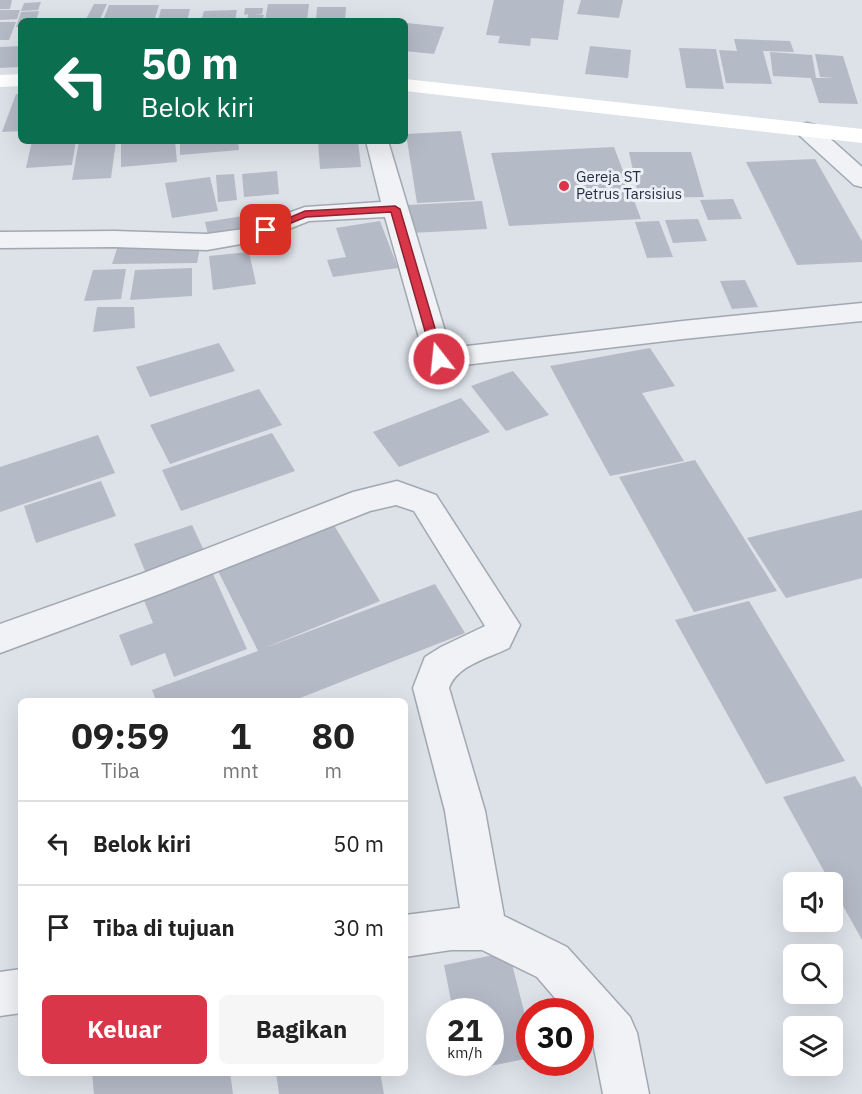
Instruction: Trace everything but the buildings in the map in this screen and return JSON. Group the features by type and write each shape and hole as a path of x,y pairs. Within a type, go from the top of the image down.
{"main road":[{"path":"0,81 18,80"},
{"path":"408,85 862,136"}],"street":[{"path":"807,130 862,180"},
{"path":"378,144 439,359 683,330 862,312"},
{"path":"0,240 114,239 207,242 249,236 305,214 395,209"},
{"path":"0,639 153,584 363,500 397,493 425,503 503,626 497,638 454,657 438,668 431,688 465,811 484,929"},
{"path":"408,936 451,929 484,929 552,962 614,1033 626,1094"},
{"path":"0,994 18,991"}],"place":[{"name":"Gereja ST Petrus Tarsisius","path":"564,186"}],"route":[{"path":"266,230 305,214 395,209 439,359"}]}
